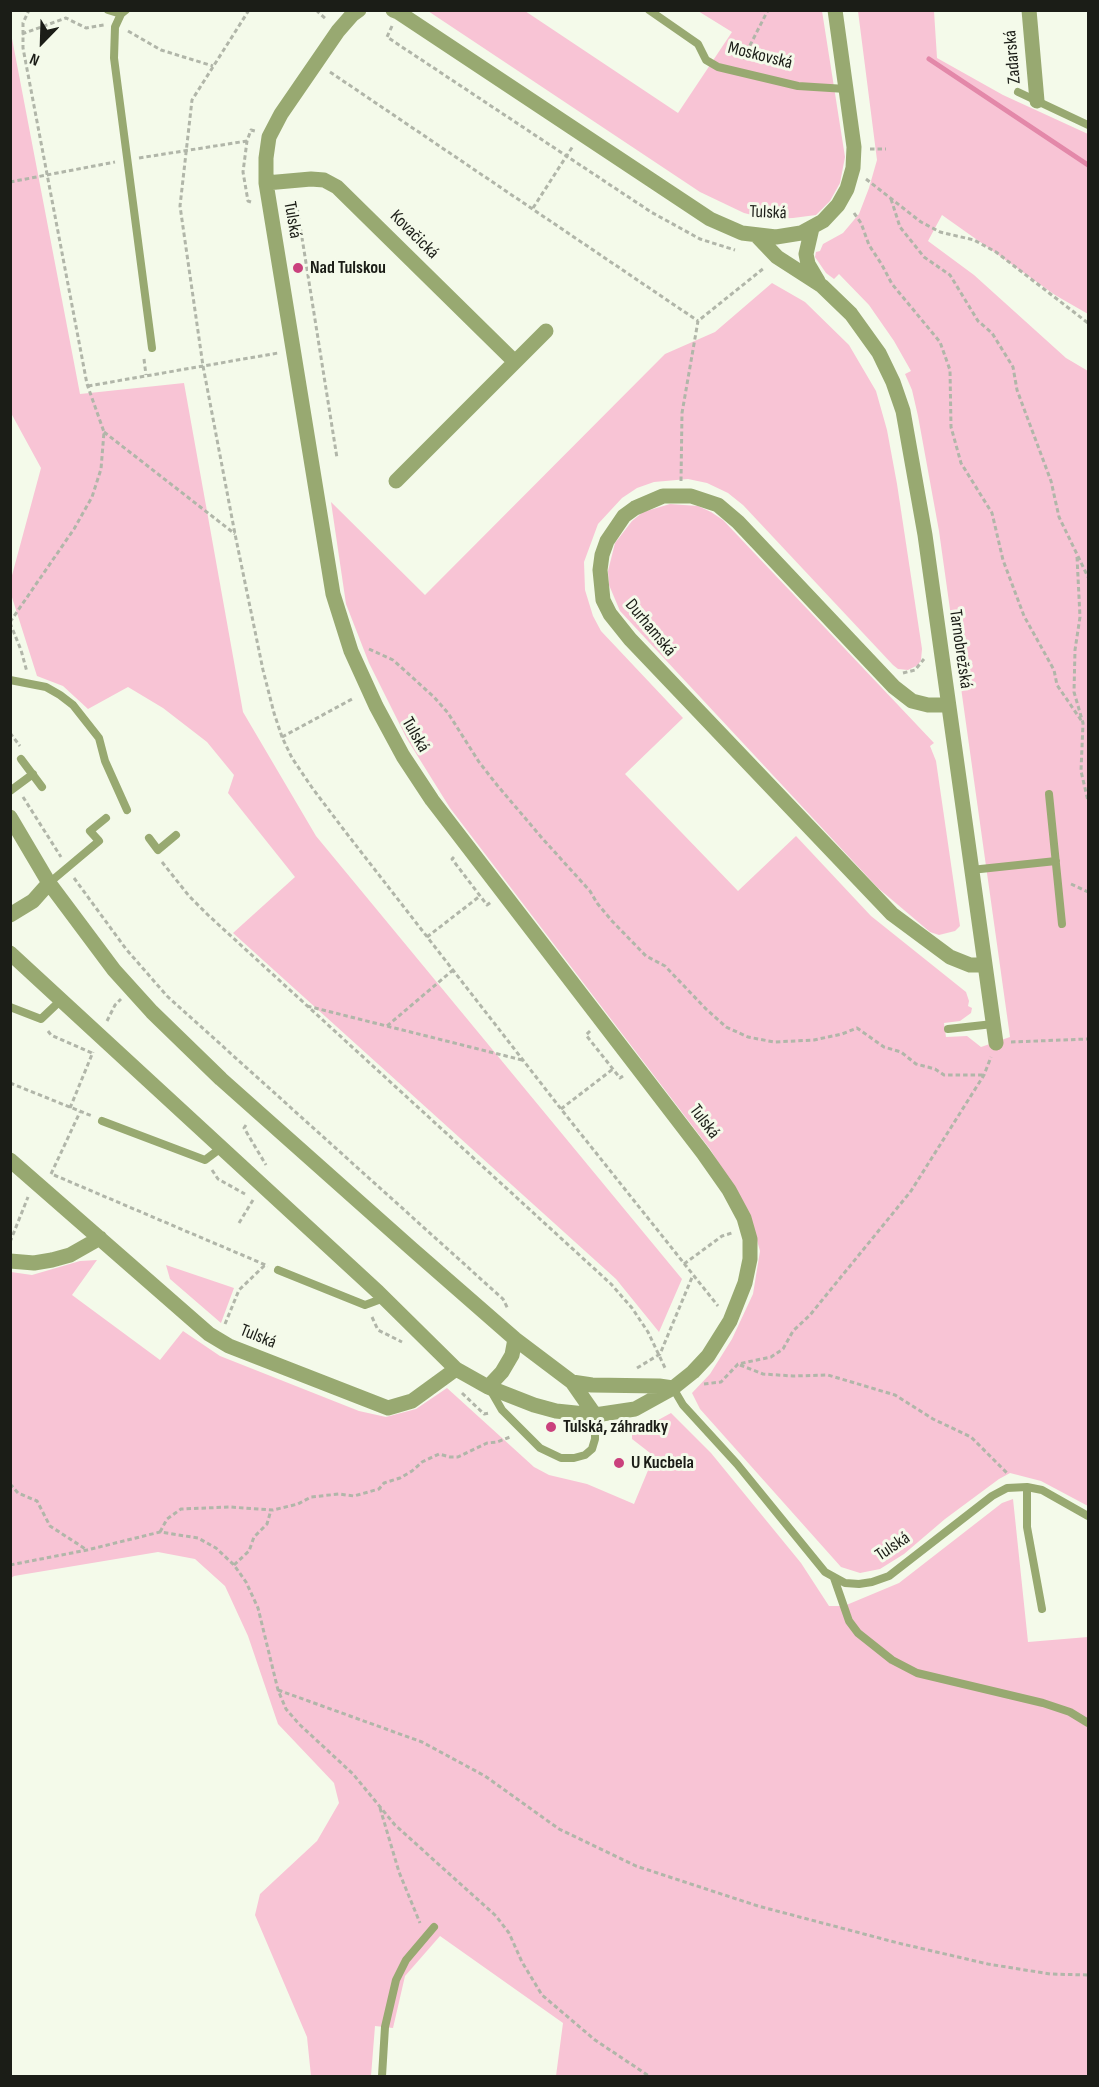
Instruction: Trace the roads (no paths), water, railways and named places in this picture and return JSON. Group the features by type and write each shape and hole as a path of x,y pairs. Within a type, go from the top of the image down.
{"street":[{"name":"Tulská","path":"10,953 384,1298 456,1369 488,1387 556,1411 595,1415 635,1409 673,1388 693,1372 719,1340 739,1302 750,1259 750,1239 744,1218 729,1190 432,800 403,756 376,706 346,638 333,594 266,183 266,158 269,137 281,114 338,31 359,10"},
{"path":"835,10 846,89"},
{"name":"Zadarská","path":"1029,10 1037,101"},
{"name":"Tulská","path":"395,11 710,219 742,233 776,237 801,233 823,221 838,205 847,189 853,168 854,147 846,89"},
{"name":"Kovačická","path":"266,183 318,179 338,187 515,362"},
{"name":"Tarnobrežská","path":"812,228 806,245 808,264 822,286 850,314 879,353 893,382 903,411 925,535 996,1043"},
{"name":"Tarnobrežská","path":"756,235 777,258 822,286"},
{"path":"396,481 546,332"},
{"name":"Durhamská","path":"948,705 928,705 912,701 894,687 738,522 718,505 691,496 663,496 630,512 614,528 607,541 600,570 603,600 610,614 630,639 892,914 950,957 970,965 984,965"},
{"path":"10,817 49,883 131,990 191,1050 251,1105 515,1339 572,1382 595,1415"},
{"path":"10,915 33,901 49,883"},
{"name":"Tulská","path":"10,1160 40,1176 100,1238 218,1340 229,1346 388,1408 412,1401 456,1369"},
{"path":"10,1261 34,1263 52,1260 70,1255 100,1238"},
{"path":"488,1387 502,1372 512,1355 515,1339"},
{"path":"572,1382 592,1385 673,1388"}],"lane":[{"path":"108,10 123,12 115,27 114,58 152,348"},
{"name":"Moskovská","path":"649,10 698,44 706,60 718,67 798,86 846,89"},
{"path":"1018,92 1089,125"},
{"path":"10,680 46,687 73,705 99,738 105,761 127,810"},
{"path":"21,759 42,787"},
{"path":"13,789 33,774"},
{"path":"1049,794 1062,924"},
{"path":"49,883 99,842 90,831 106,818"},
{"path":"149,838 158,849 176,835"},
{"path":"971,870 1056,861"},
{"path":"10,1007 41,1019 61,1000"},
{"path":"948,1029 993,1024"},
{"path":"102,1120 205,1160 221,1148"},
{"path":"278,1270 367,1304 384,1298"},
{"name":"Tulská","path":"488,1387 502,1410 523,1432 540,1448 561,1458 585,1455 592,1449 596,1439 595,1415"},
{"path":"673,1388 683,1405 737,1464 815,1561 834,1578 849,1621 858,1633 892,1660 917,1673 1043,1703 1070,1712 1089,1722"},
{"path":"1042,1609 1027,1527 1027,1487 1042,1490 1089,1516"},
{"name":"Tulská","path":"834,1578 845,1583 858,1584 889,1576 992,1496 1007,1488 1027,1487"},
{"path":"382,2076 385,2027 396,1980 406,1960 434,1927"}],"waterway":[{"path":"929,59 1088,165"}],"place":[{"name":"Nad Tulskou","path":"298,268"},
{"name":"Tulská, záhradky","path":"551,1427"},
{"name":"U Kucbela","path":"619,1463"}]}
